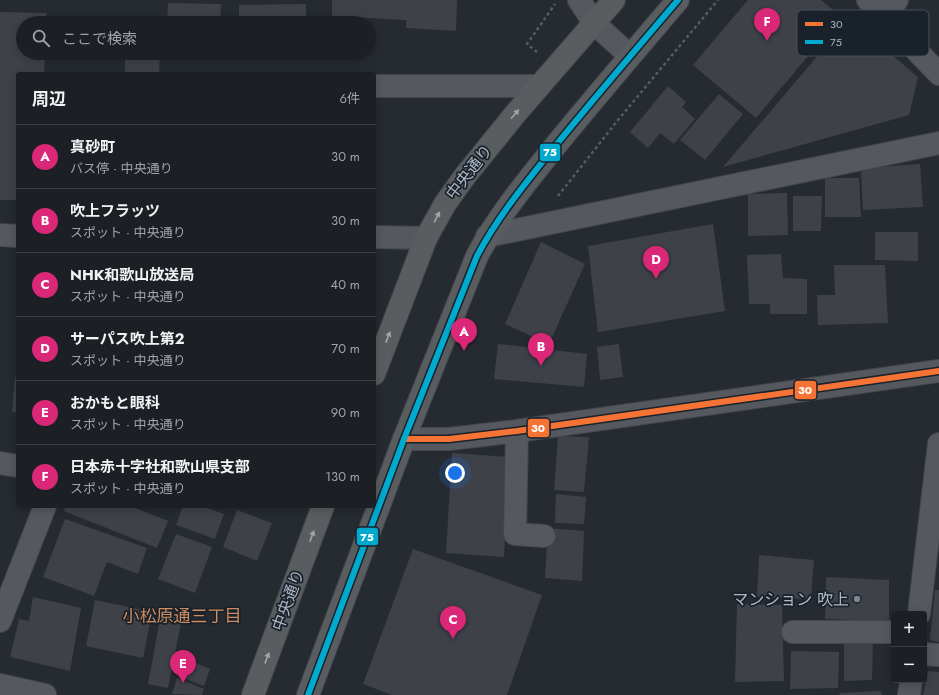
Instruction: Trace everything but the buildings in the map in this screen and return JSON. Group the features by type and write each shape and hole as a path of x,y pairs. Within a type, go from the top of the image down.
{"highway":[{"name":"中央通り","path":"376,369 426,238 445,204 465,176 539,86 614,0"},
{"path":"308,695 404,439 477,256 487,236 516,195 593,99 678,0"},
{"name":"中央通り","path":"254,695 322,508"}],"street":[{"path":"579,0 594,23 630,56"},
{"path":"868,0 890,8"},
{"path":"926,56 939,74"},
{"path":"376,86 539,86"},
{"path":"487,236 939,143"},
{"path":"0,236 16,236"},
{"path":"376,237 426,238"},
{"path":"404,439 449,439 517,431 939,371"},
{"path":"517,431 515,534 544,536"},
{"path":"919,611 939,444"},
{"path":"0,463 16,466"},
{"path":"0,621 44,508"},
{"path":"793,632 891,632"},
{"path":"927,654 939,655"},
{"path":"909,695 911,683"},
{"path":"0,685 45,695"}],"path":[{"path":"527,44 558,0"},
{"path":"538,226 564,186 718,0"}],"transit line":[{"name":"75","path":"308,695 404,439 477,256 494,227 535,171 586,108 678,0"},
{"name":"30","path":"404,439 449,439 517,431 939,371"}],"place":[{"name":"日本赤十字社和歌山県支部","path":"767,41"},
{"name":"サーパス吹上第２","path":"656,279"},
{"name":"真砂町","path":"464,351"},
{"name":"吹上フラッツ","path":"541,366"},
{"name":"マンション 吹上","path":"857,599"},
{"name":"NHK和歌山放送局","path":"453,639"},
{"name":"おかもと眼科","path":"183,683"}],"district":[{"name":"小松原通三丁目","path":"182,616"}]}
